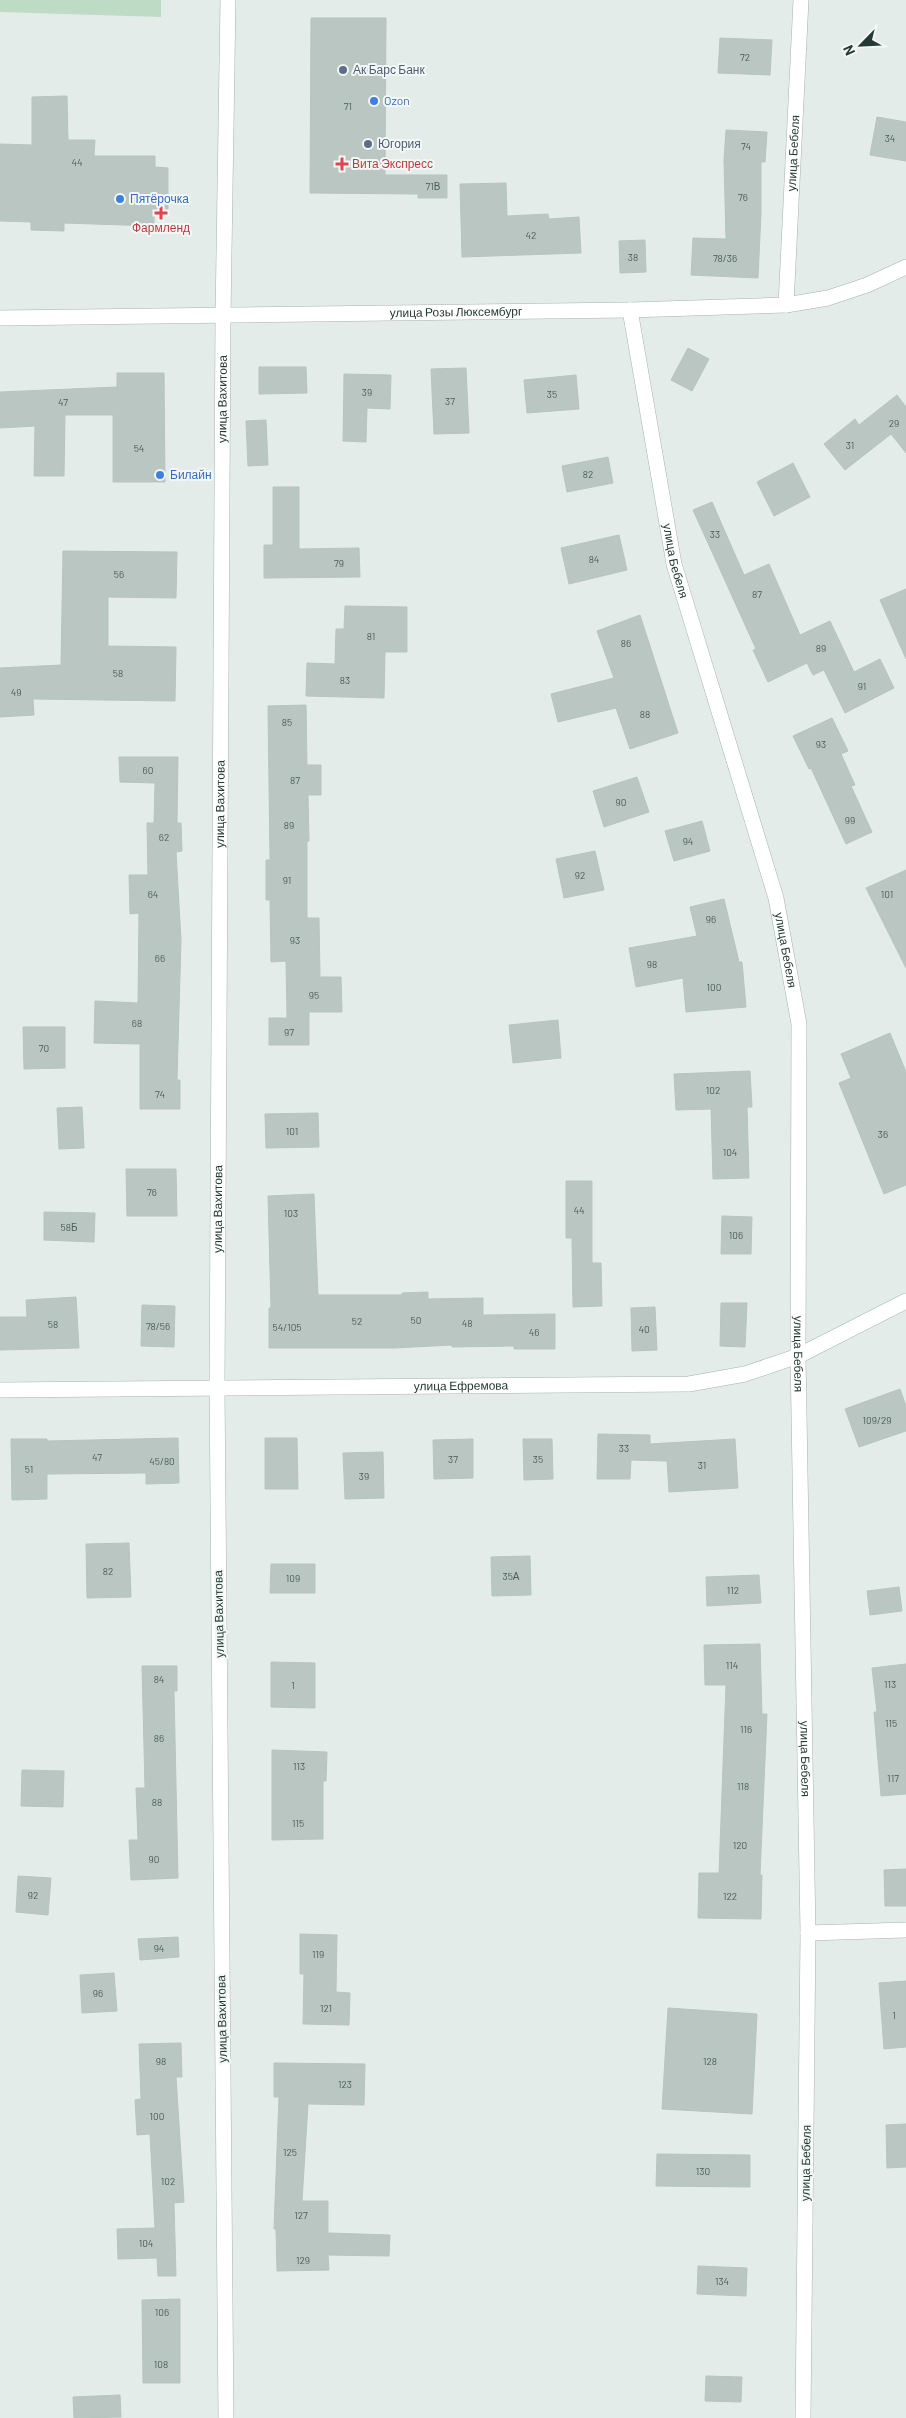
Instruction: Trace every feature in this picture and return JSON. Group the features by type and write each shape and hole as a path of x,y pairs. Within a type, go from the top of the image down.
{"street":[{"name":"улица Вахитова","path":"226,2418 217,1386 223,316 228,0"},
{"name":"улица Бебеля","path":"786,304 801,0"},
{"name":"улица Розы Люксембург","path":"0,318 630,310 786,304 828,298 867,285 906,267"},
{"name":"улица Бебеля","path":"630,310 674,564 776,898 800,1024 798,1356 808,1933 803,2418"},
{"name":"улица Ефремова","path":"0,1390 217,1386 689,1384 745,1374 798,1356 906,1301"},
{"path":"808,1933 906,1930"}],"green space":[{"path":"0,0 161,0 161,17 0,12"}],"building":[{"path":"311,18 386,18 385,175 447,175 447,198 418,198 418,194 310,193"},
{"path":"720,38 772,40 770,75 718,73"},
{"path":"67,96 68,140 95,140 94,156 155,156 155,167 168,168 168,215 154,214 154,226 64,223 64,231 31,230 31,222 0,221 0,144 32,145 32,97"},
{"path":"877,117 906,122 906,161 870,155"},
{"path":"726,130 767,132 765,162 761,162 758,278 691,275 693,238 726,239 724,160"},
{"path":"506,183 507,216 548,214 549,219 579,217 581,253 462,257 460,184"},
{"path":"645,240 646,272 620,273 619,241"},
{"path":"688,348 709,359 692,391 671,380"},
{"path":"259,367 306,367 307,393 259,394"},
{"path":"466,368 469,433 434,434 431,369"},
{"path":"117,373 164,373 165,482 113,482 113,415 65,415 64,476 34,476 35,426 0,428 0,392 117,387"},
{"path":"344,374 391,375 390,409 367,408 366,442 343,441"},
{"path":"576,375 579,409 527,413 524,380"},
{"path":"897,395 906,407 906,453 891,434 845,470 824,444 855,419 859,425"},
{"path":"266,420 268,465 248,466 246,421"},
{"path":"608,457 613,483 567,492 562,466"},
{"path":"793,463 810,497 774,516 757,482"},
{"path":"273,487 299,487 299,549 359,548 360,577 264,578 264,545 273,545"},
{"path":"712,502 744,575 769,564 800,635 830,621 854,672 880,659 894,688 845,713 824,670 813,675 807,663 768,682 753,650 756,649 693,510"},
{"path":"619,535 627,570 569,584 561,548"},
{"path":"63,551 177,552 176,598 108,597 108,646 176,647 175,701 33,699 34,715 0,717 0,668 61,665"},
{"path":"906,589 906,659 880,600"},
{"path":"345,606 407,607 407,652 385,652 384,698 306,696 307,663 335,664 336,629 344,629"},
{"path":"640,615 678,733 630,749 616,708 558,722 551,694 614,678 597,631"},
{"path":"306,705 307,765 321,765 321,795 308,795 307,918 319,918 320,977 341,977 342,1012 309,1012 309,1045 269,1045 269,1018 287,1018 286,961 271,962 270,900 266,900 266,860 270,860 268,706"},
{"path":"832,718 848,751 841,754 855,785 851,786 872,832 846,844 811,768 809,769 793,736"},
{"path":"119,757 178,757 177,823 181,823 182,851 176,852 181,940 177,1080 180,1080 180,1109 140,1109 140,1044 94,1043 95,1001 138,1003 139,913 130,914 129,875 148,875 147,823 154,823 155,783 120,782"},
{"path":"637,777 649,812 604,827 593,791"},
{"path":"702,821 710,851 674,861 665,831"},
{"path":"595,851 604,890 564,898 556,859"},
{"path":"906,870 906,968 866,888"},
{"path":"724,899 739,962 742,962 746,1007 686,1012 683,978 636,987 629,948 697,936 690,907"},
{"path":"558,1020 561,1058 513,1063 509,1025"},
{"path":"23,1027 65,1027 65,1068 24,1069"},
{"path":"890,1033 906,1072 906,1185 884,1194 839,1083 851,1078 841,1054"},
{"path":"750,1071 752,1107 747,1107 749,1178 713,1179 711,1109 676,1110 674,1074"},
{"path":"82,1107 84,1148 59,1149 57,1108"},
{"path":"318,1113 319,1147 266,1148 265,1114"},
{"path":"126,1169 176,1169 177,1216 127,1216"},
{"path":"566,1181 592,1181 592,1263 601,1263 602,1306 573,1307 572,1238 566,1238"},
{"path":"314,1194 318,1295 402,1295 402,1293 428,1292 428,1299 483,1298 483,1315 555,1314 555,1349 514,1349 514,1346 452,1347 452,1345 395,1348 269,1348 269,1308 271,1308 268,1196"},
{"path":"44,1212 95,1213 94,1242 44,1240"},
{"path":"722,1216 752,1217 751,1254 721,1254"},
{"path":"76,1297 79,1348 0,1350 0,1317 27,1317 26,1300"},
{"path":"721,1303 747,1303 745,1347 720,1346"},
{"path":"142,1305 175,1306 174,1347 141,1346"},
{"path":"655,1307 657,1350 632,1351 631,1308"},
{"path":"900,1389 906,1406 906,1431 859,1447 845,1409"},
{"path":"598,1434 650,1435 650,1444 735,1439 738,1488 669,1492 667,1461 631,1460 630,1479 597,1479"},
{"path":"178,1438 179,1483 146,1484 146,1473 47,1474 47,1499 12,1500 11,1439 47,1439 47,1441"},
{"path":"265,1438 297,1438 298,1489 265,1489"},
{"path":"473,1439 473,1478 434,1479 433,1440"},
{"path":"523,1439 552,1439 553,1479 524,1480"},
{"path":"383,1452 384,1498 345,1499 343,1453"},
{"path":"129,1543 131,1597 87,1598 86,1544"},
{"path":"530,1556 531,1595 492,1596 491,1557"},
{"path":"271,1564 315,1564 315,1593 270,1593"},
{"path":"759,1575 761,1603 707,1606 706,1577"},
{"path":"899,1587 902,1611 870,1615 867,1591"},
{"path":"760,1644 762,1714 767,1714 760,1875 762,1875 761,1919 698,1918 699,1873 719,1873 726,1685 705,1685 704,1645"},
{"path":"271,1662 315,1663 315,1708 271,1707"},
{"path":"906,1664 906,1794 881,1796 874,1712 877,1712 872,1668"},
{"path":"142,1666 177,1666 177,1691 174,1691 178,1878 131,1880 129,1840 138,1840 136,1788 145,1788"},
{"path":"272,1750 327,1752 326,1781 323,1781 323,1839 272,1840"},
{"path":"22,1770 64,1771 63,1807 21,1806"},
{"path":"906,1869 906,1906 885,1906 884,1870"},
{"path":"18,1876 51,1878 48,1915 16,1912"},
{"path":"300,1934 337,1935 336,1992 350,1993 349,2025 303,2024 304,1974 300,1974"},
{"path":"178,1937 179,1957 140,1960 138,1939"},
{"path":"114,1973 117,2011 82,2013 80,1975"},
{"path":"906,1981 906,2047 884,2049 879,1983"},
{"path":"668,2008 757,2014 752,2114 662,2109"},
{"path":"181,2043 182,2077 176,2077 184,2202 174,2203 176,2276 158,2276 157,2258 118,2259 117,2229 155,2228 150,2134 137,2135 135,2100 141,2099 139,2044"},
{"path":"274,2063 365,2064 364,2105 308,2104 302,2201 328,2201 328,2233 390,2235 389,2256 328,2255 329,2270 277,2271 276,2229 274,2229 279,2097 274,2097"},
{"path":"906,2124 906,2167 887,2168 886,2125"},
{"path":"657,2154 750,2155 750,2187 656,2186"},
{"path":"698,2266 747,2268 746,2296 697,2294"},
{"path":"180,2299 180,2383 143,2383 142,2300"},
{"path":"706,2376 742,2377 741,2402 705,2401"},
{"path":"120,2395 121,2417 74,2418 73,2397"}],"place":[{"name":"Ак Барс Банк","path":"343,70"},
{"name":"Ozon","path":"374,101"},
{"name":"Югория","path":"368,144"},
{"name":"Вита Экспресс","path":"342,164"},
{"name":"Пятёрочка","path":"120,199"},
{"name":"Фармленд","path":"161,213"},
{"name":"Билайн","path":"160,475"}]}
